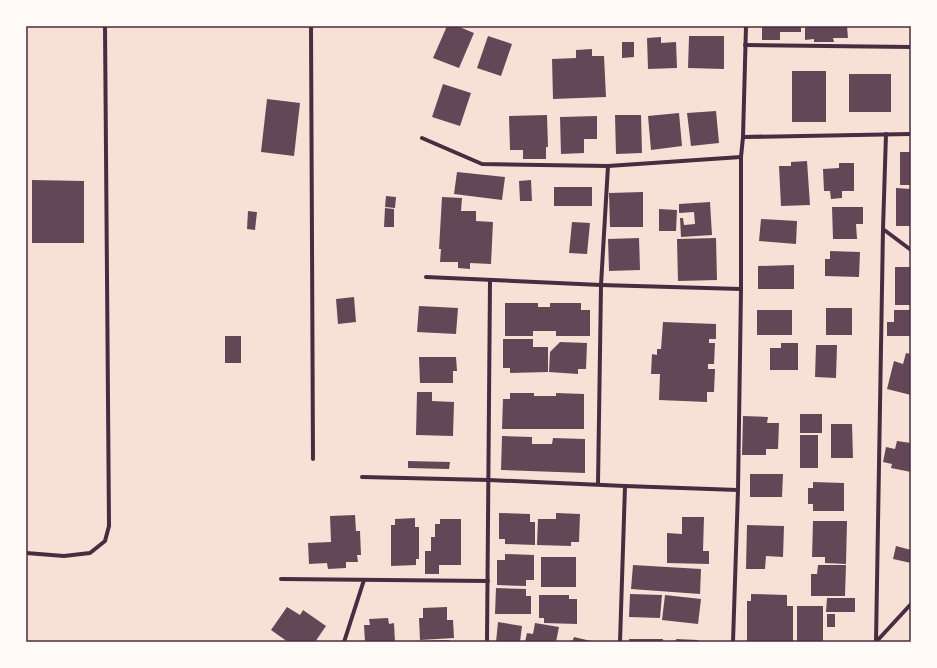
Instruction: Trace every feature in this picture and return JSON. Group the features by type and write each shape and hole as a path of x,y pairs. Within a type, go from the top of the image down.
{"street":[{"path":"26,553 64,556 90,553 105,541 109,526 105,26"},
{"path":"311,26 313,459"},
{"path":"732,642 738,490 741,157 743,137 746,26"},
{"path":"746,45 911,47"},
{"path":"876,642 886,134"},
{"path":"743,137 911,134"},
{"path":"422,138 482,164 608,166 741,157"},
{"path":"598,484 601,285 608,166"},
{"path":"883,229 911,250"},
{"path":"426,277 490,281 741,290"},
{"path":"487,642 490,281"},
{"path":"362,477 489,480 738,490"},
{"path":"620,642 625,486"},
{"path":"281,579 488,581"},
{"path":"344,642 364,580"},
{"path":"876,642 911,604"}],"building":[{"path":"447,26 457,26 474,33 459,68 433,58"},
{"path":"762,26 801,26 801,32 780,32 780,40 762,40"},
{"path":"805,26 847,26 848,38 833,38 834,42 814,42 814,39 805,40"},
{"path":"488,36 512,44 501,76 477,68"},
{"path":"689,36 724,36 724,69 688,68"},
{"path":"661,37 661,43 676,42 677,68 648,69 647,38"},
{"path":"622,42 634,42 634,57 622,58"},
{"path":"592,49 592,56 604,56 606,97 553,99 552,59 576,58 576,50"},
{"path":"792,71 826,71 826,122 792,122"},
{"path":"849,74 891,74 891,112 849,112"},
{"path":"443,84 471,93 460,126 432,117"},
{"path":"267,99 300,103 294,156 261,152"},
{"path":"716,111 719,143 691,146 687,113"},
{"path":"679,113 682,146 651,150 648,116"},
{"path":"547,115 548,147 546,147 546,159 523,159 523,150 510,150 509,116"},
{"path":"615,115 641,115 642,153 616,154"},
{"path":"597,116 597,139 584,139 584,153 561,154 560,117"},
{"path":"900,152 911,152 911,185 900,185"},
{"path":"807,161 810,205 781,206 779,166 791,166 791,162"},
{"path":"839,163 854,163 854,191 842,191 842,198 831,199 830,191 824,191 823,169 839,168"},
{"path":"457,172 505,177 502,200 454,194"},
{"path":"32,180 84,181 84,243 32,243"},
{"path":"531,180 532,201 520,201 519,181"},
{"path":"554,187 592,187 592,206 554,206"},
{"path":"896,188 911,189 911,226 896,226"},
{"path":"643,192 643,227 610,227 609,193"},
{"path":"386,196 396,197 395,208 385,207"},
{"path":"442,197 462,198 461,211 476,211 476,221 493,222 491,264 470,263 470,269 458,268 458,262 440,262 441,249 439,249"},
{"path":"710,202 712,235 681,237 680,218 683,218 684,225 695,224 694,212 679,213 679,204"},
{"path":"832,207 863,207 863,224 856,224 857,239 833,239"},
{"path":"385,208 394,209 394,227 384,227"},
{"path":"659,209 677,210 676,231 659,231"},
{"path":"248,211 257,212 255,230 247,229"},
{"path":"761,219 797,221 796,244 759,241"},
{"path":"572,222 590,223 587,254 569,253"},
{"path":"639,238 640,270 609,271 608,239"},
{"path":"716,238 717,280 678,281 677,239"},
{"path":"830,251 860,252 859,277 825,276 825,259 830,259"},
{"path":"794,265 794,289 758,289 758,266"},
{"path":"895,267 911,267 911,305 895,305"},
{"path":"354,297 356,322 338,324 336,299"},
{"path":"505,303 538,303 538,307 550,307 550,303 581,303 581,310 590,310 590,336 556,336 556,331 533,331 533,336 505,336"},
{"path":"419,306 458,308 456,334 417,332"},
{"path":"826,308 852,308 852,335 826,335"},
{"path":"757,310 792,310 792,335 757,335"},
{"path":"894,310 911,310 911,336 887,336 887,322 894,322"},
{"path":"663,322 716,324 716,339 709,339 709,343 715,343 714,364 708,364 708,369 715,369 714,392 707,392 707,402 659,400 660,374 651,374 652,354 657,355 657,349 661,349"},
{"path":"225,336 241,336 241,363 225,363"},
{"path":"503,339 533,339 533,347 548,347 548,372 510,373 510,368 503,368"},
{"path":"560,342 587,343 586,369 578,369 578,374 549,372 550,352"},
{"path":"781,343 798,343 798,370 770,370 770,348 781,348"},
{"path":"816,345 837,345 836,378 815,377"},
{"path":"906,353 911,354 911,395 887,389 894,361 903,364"},
{"path":"419,357 456,357 457,371 453,371 453,383 420,383"},
{"path":"417,392 432,392 432,401 454,402 453,436 416,435"},
{"path":"510,393 534,393 534,396 556,396 556,393 584,394 584,429 502,429 503,399 510,399"},
{"path":"800,414 822,414 822,433 800,433"},
{"path":"743,416 768,417 767,423 779,423 778,449 766,449 766,455 742,455"},
{"path":"831,424 852,424 853,458 831,458"},
{"path":"800,435 818,435 818,468 800,468"},
{"path":"502,436 532,437 532,444 552,444 553,438 585,439 585,473 501,470"},
{"path":"897,441 911,443 911,472 891,468 892,464 883,462 886,447 895,449"},
{"path":"408,461 450,462 449,469 408,468"},
{"path":"750,474 783,474 782,497 750,497"},
{"path":"813,482 844,483 844,511 813,511 813,504 808,504 808,488 813,488"},
{"path":"499,513 530,514 530,522 535,522 535,545 505,544 505,539 499,539"},
{"path":"556,513 580,514 579,542 571,542 571,546 537,545 538,519 556,519"},
{"path":"355,515 356,531 360,531 361,555 357,555 358,562 346,562 346,568 328,569 327,563 309,564 308,543 331,542 330,516"},
{"path":"682,517 704,517 703,551 709,551 709,564 667,563 667,533 682,534"},
{"path":"415,518 415,527 419,527 419,559 416,559 416,565 391,566 391,525 395,525 395,519"},
{"path":"440,519 461,519 461,565 439,565 439,574 425,574 425,551 431,551 431,537 435,537 435,524 440,524"},
{"path":"813,521 847,521 846,564 825,563 825,557 812,557"},
{"path":"747,525 784,526 783,557 766,556 765,569 746,569"},
{"path":"896,546 911,550 911,563 893,559"},
{"path":"505,554 534,555 534,580 526,580 526,586 497,585 497,560 505,560"},
{"path":"541,557 576,557 576,587 541,587"},
{"path":"633,565 701,569 700,594 631,589"},
{"path":"818,565 846,565 845,596 811,596 811,574 817,574"},
{"path":"496,588 526,589 526,596 531,596 531,614 495,614"},
{"path":"630,594 662,595 660,618 629,617"},
{"path":"751,594 787,595 787,606 793,606 793,642 747,642 747,601 751,601"},
{"path":"539,595 569,595 569,599 577,599 577,624 544,623 544,618 539,618"},
{"path":"665,595 701,599 698,624 662,620"},
{"path":"827,598 855,598 855,612 826,612"},
{"path":"797,606 823,606 823,642 797,642"},
{"path":"287,607 300,615 303,610 326,626 315,642 288,642 271,630"},
{"path":"447,607 447,620 453,620 454,638 420,640 419,618 423,618 423,608"},
{"path":"827,614 835,614 835,627 827,627"},
{"path":"388,618 389,624 394,623 395,642 365,642 364,625 370,625 369,619"},
{"path":"498,622 522,626 520,642 496,642"},
{"path":"535,623 559,627 556,642 525,642 527,633 533,634"},
{"path":"574,637 591,641 591,642 572,642"},
{"path":"629,639 663,639 663,642 629,642"},
{"path":"676,639 698,640 698,642 676,642"},
{"path":"449,640 449,642 418,642 418,641"}]}
